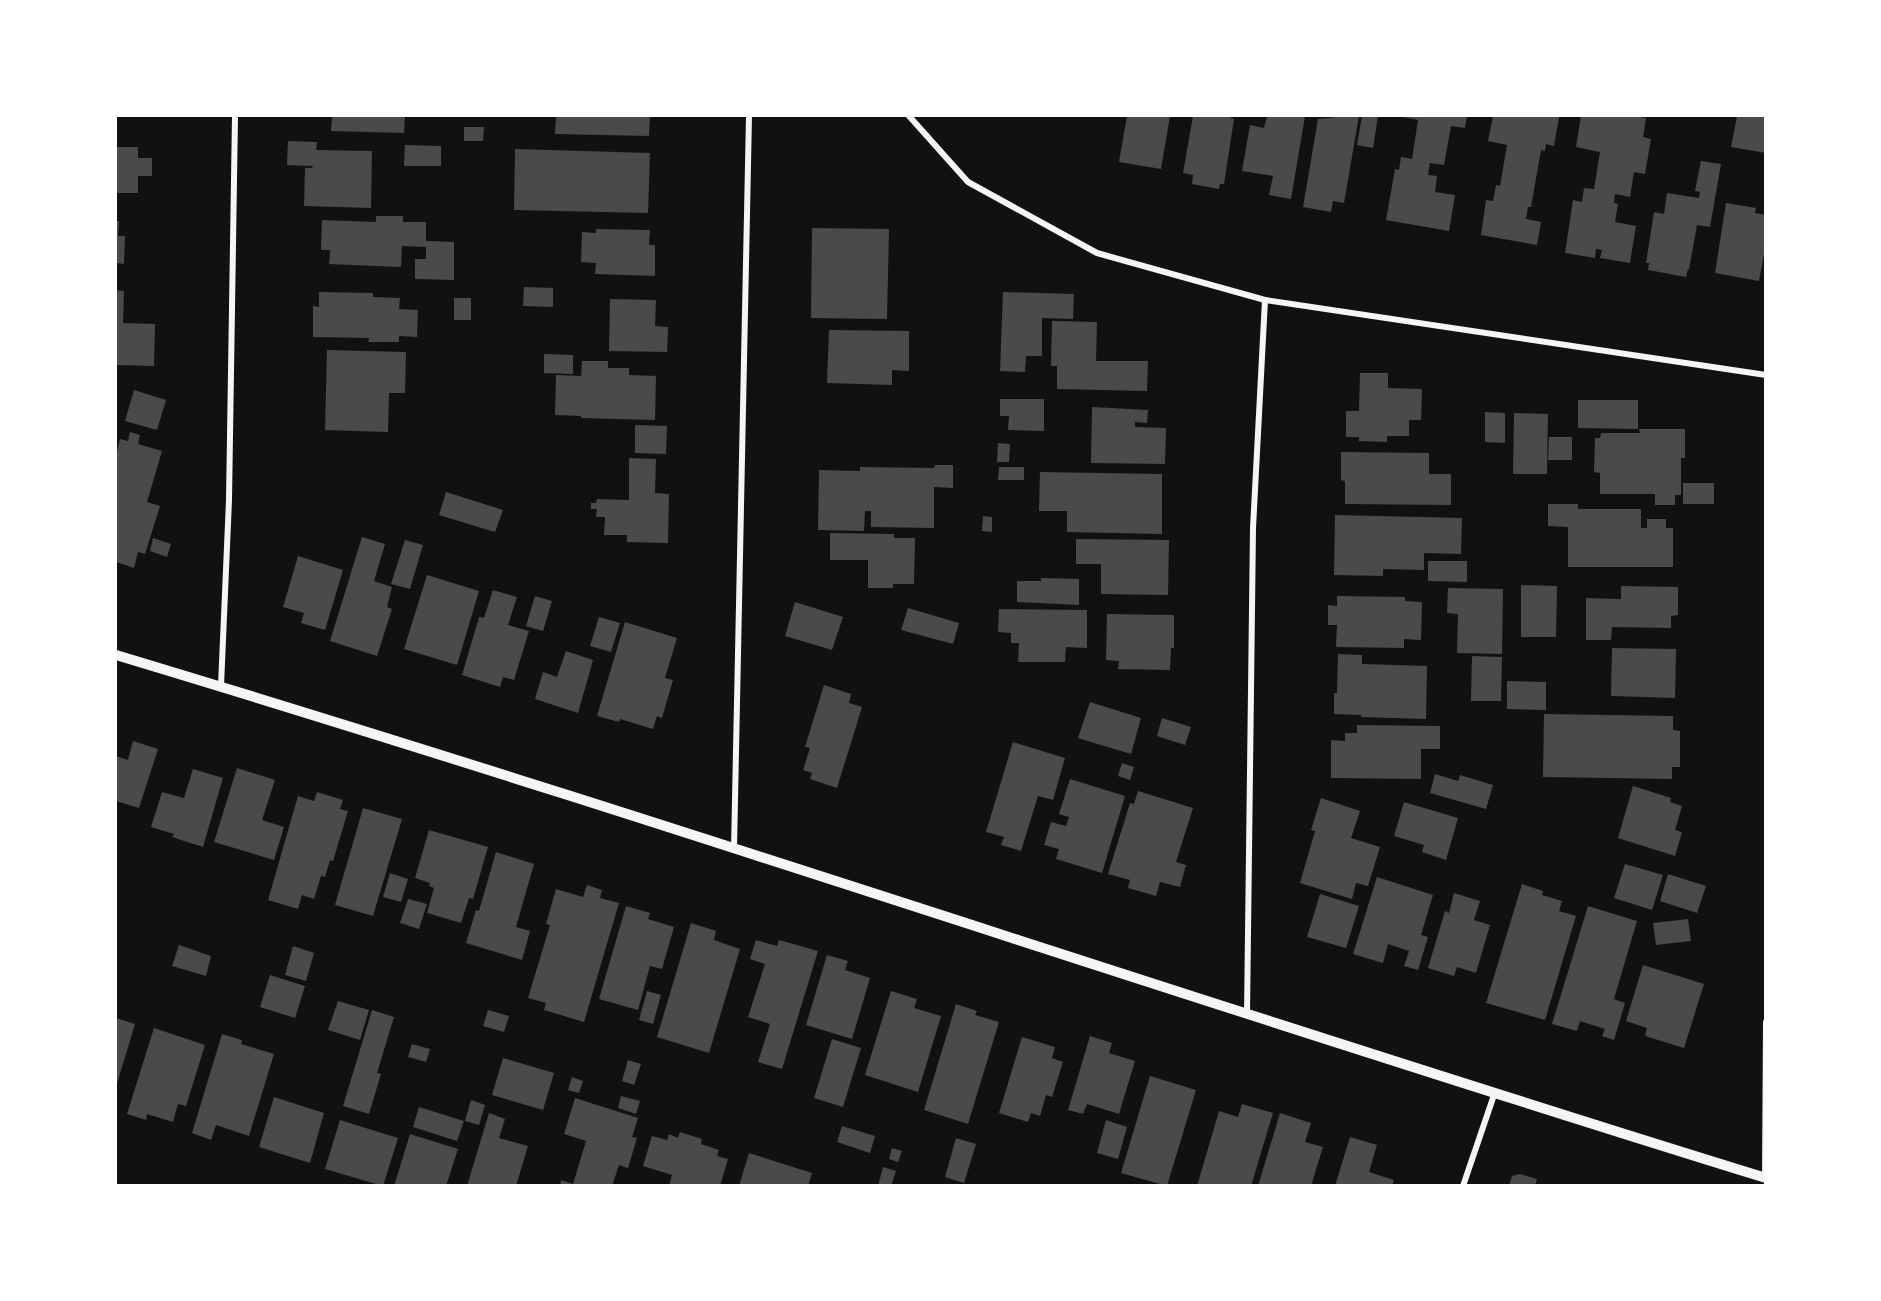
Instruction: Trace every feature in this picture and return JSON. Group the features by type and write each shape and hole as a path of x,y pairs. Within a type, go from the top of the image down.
{"street":[{"path":"221,686 229,488 235,116"},
{"path":"734,849 749,116"},
{"path":"909,116 968,182 1097,253 1265,300 1766,375"},
{"path":"1247,1014 1253,528 1265,300"},
{"path":"116,655 221,686 734,849 1494,1095 1765,1178 1766,1022"},
{"path":"1463,1185 1494,1095"}],"building":[{"path":"332,116 405,116 404,133 331,131"},
{"path":"556,116 650,116 649,136 555,134"},
{"path":"1127,116 1170,116 1161,169 1119,162"},
{"path":"1193,116 1231,116 1234,119 1224,184 1220,184 1219,189 1192,184 1193,175 1183,173"},
{"path":"1267,116 1305,116 1291,199 1269,195 1273,176 1242,171 1250,125 1264,128"},
{"path":"1359,116 1344,203 1333,201 1331,212 1303,207 1318,119"},
{"path":"1362,116 1378,116 1373,148 1357,145"},
{"path":"1398,116 1467,116 1465,128 1451,126 1444,165 1430,163 1428,175 1437,176 1435,192 1455,195 1449,231 1386,220 1395,169 1399,170 1401,157 1412,159 1418,120"},
{"path":"1493,116 1559,117 1554,146 1546,144 1545,151 1541,150 1531,207 1528,207 1526,219 1541,222 1537,245 1481,235 1486,200 1493,201 1496,185 1500,186 1507,145 1488,141"},
{"path":"1581,116 1646,118 1643,137 1651,139 1645,174 1634,172 1630,197 1615,194 1614,203 1618,204 1615,222 1636,226 1630,263 1600,258 1602,250 1596,249 1595,258 1565,253 1573,200 1582,202 1584,188 1594,189 1600,152 1576,147"},
{"path":"1737,116 1766,116 1766,153 1731,147"},
{"path":"464,127 484,127 483,141 464,141"},
{"path":"288,141 317,142 316,150 372,151 371,208 304,206 305,168 313,166 287,165"},
{"path":"405,145 441,146 441,166 404,166"},
{"path":"116,147 138,147 138,158 152,158 152,176 138,176 138,193 116,193"},
{"path":"515,149 650,153 648,213 514,210"},
{"path":"1701,161 1721,164 1710,227 1697,225 1686,277 1648,270 1649,263 1646,263 1654,212 1664,214 1667,193 1699,198 1700,192 1695,191"},
{"path":"1726,203 1756,208 1755,213 1766,215 1766,243 1759,281 1715,273"},
{"path":"376,216 403,216 403,222 426,222 426,241 454,242 454,280 415,279 415,259 426,259 426,247 402,246 401,267 329,264 330,250 321,250 322,220 376,222"},
{"path":"116,221 119,221 118,236 125,236 124,264 116,263"},
{"path":"812,228 889,229 887,319 811,318"},
{"path":"596,229 650,230 649,245 655,245 655,276 595,274 596,263 581,262 582,232 596,233"},
{"path":"524,287 553,288 553,307 523,306"},
{"path":"116,290 124,291 123,323 155,324 154,366 116,365"},
{"path":"319,292 373,293 373,297 400,298 399,309 418,310 417,337 399,336 399,342 368,342 369,338 313,337 313,306 319,307"},
{"path":"1003,292 1074,294 1073,319 1042,318 1042,356 1026,356 1025,372 1000,371"},
{"path":"454,298 471,298 471,320 454,320"},
{"path":"610,299 656,300 655,326 668,327 667,352 609,351"},
{"path":"1052,321 1097,322 1096,361 1148,361 1147,391 1057,389 1057,366 1051,366"},
{"path":"829,330 909,331 909,371 892,370 892,385 827,383"},
{"path":"327,350 406,352 405,393 389,393 388,432 325,430"},
{"path":"544,354 573,355 573,374 544,373"},
{"path":"582,361 608,361 608,368 629,368 629,375 656,376 655,420 555,415 556,375 581,376"},
{"path":"1360,373 1388,373 1388,388 1422,389 1421,420 1409,420 1409,436 1387,436 1387,442 1359,441 1359,437 1346,437 1346,411 1359,411"},
{"path":"134,390 166,400 157,430 125,421"},
{"path":"1000,399 1044,399 1044,431 1008,430 1009,416 1000,416"},
{"path":"1578,400 1638,400 1638,429 1578,428"},
{"path":"1092,407 1148,410 1147,423 1135,422 1135,427 1166,428 1165,464 1091,463"},
{"path":"1485,412 1505,413 1505,443 1485,442"},
{"path":"1514,413 1548,414 1547,474 1513,474"},
{"path":"635,425 667,426 666,454 635,453"},
{"path":"1639,429 1685,429 1685,458 1681,458 1681,495 1675,495 1675,505 1655,505 1655,494 1600,494 1600,473 1594,472 1595,438 1600,438 1601,433 1640,433"},
{"path":"130,432 140,435 138,444 162,451 147,502 160,506 145,554 138,552 134,568 116,562 116,455 120,439 128,441"},
{"path":"1549,437 1572,437 1572,460 1548,460"},
{"path":"998,443 1010,444 1009,462 997,462"},
{"path":"1341,452 1429,453 1429,474 1451,474 1451,505 1345,504 1345,481 1341,480"},
{"path":"629,458 656,459 655,493 669,494 668,543 627,542 627,535 604,535 605,517 596,517 597,509 591,509 591,503 596,503 597,499 629,500"},
{"path":"935,465 953,465 953,488 934,487 934,528 871,527 871,511 865,511 864,531 818,530 819,470 860,471 860,467 934,468"},
{"path":"999,467 1024,467 1024,480 998,480"},
{"path":"1040,472 1162,474 1162,534 1067,532 1067,511 1039,511"},
{"path":"1683,483 1714,483 1714,504 1683,504"},
{"path":"446,492 503,510 495,532 439,515"},
{"path":"1548,504 1578,504 1578,509 1641,509 1641,528 1647,528 1647,519 1666,519 1666,528 1673,528 1673,567 1568,567 1568,527 1548,526"},
{"path":"1335,515 1462,518 1461,554 1424,553 1424,570 1383,569 1383,576 1334,575"},
{"path":"983,516 992,517 992,532 982,531"},
{"path":"830,533 894,534 894,538 915,538 914,584 893,584 893,588 868,588 868,560 830,560"},
{"path":"362,537 385,544 374,581 392,587 387,607 392,609 377,656 330,641"},
{"path":"153,538 171,544 167,557 150,551"},
{"path":"1076,539 1169,540 1168,595 1101,594 1101,564 1076,564"},
{"path":"405,540 423,545 410,589 391,584"},
{"path":"298,556 343,570 325,630 301,623 304,613 283,607"},
{"path":"1428,561 1467,561 1467,582 1428,581"},
{"path":"427,575 479,591 457,665 404,649"},
{"path":"1041,578 1079,579 1079,605 1017,602 1017,581 1041,581"},
{"path":"1521,585 1557,586 1556,637 1521,637"},
{"path":"1621,586 1678,587 1678,615 1671,616 1671,628 1612,627 1611,640 1586,640 1586,598 1621,599"},
{"path":"1448,588 1503,589 1502,654 1457,653 1458,614 1447,613"},
{"path":"493,590 517,597 508,625 529,631 514,680 503,677 500,687 462,675 479,617 484,618"},
{"path":"535,596 552,601 543,631 526,626"},
{"path":"1337,596 1405,597 1405,601 1422,602 1421,640 1404,639 1404,648 1336,647 1337,625 1328,625 1328,605 1337,606"},
{"path":"795,602 843,617 832,650 785,636"},
{"path":"908,608 959,623 953,644 901,630"},
{"path":"999,609 1087,610 1087,648 1066,647 1065,662 1018,662 1019,643 1011,643 1011,633 998,632"},
{"path":"1107,614 1174,615 1174,648 1171,648 1170,670 1118,669 1119,661 1106,660"},
{"path":"599,617 620,623 611,652 590,646"},
{"path":"625,622 677,638 665,678 673,680 662,718 657,716 653,729 620,719 619,722 597,716"},
{"path":"1612,648 1676,649 1675,698 1611,696"},
{"path":"566,651 593,660 578,713 535,699 543,672 557,677"},
{"path":"1338,654 1362,655 1362,664 1427,666 1426,719 1334,714"},
{"path":"1472,656 1502,657 1501,701 1471,701"},
{"path":"1507,681 1546,682 1546,710 1507,709"},
{"path":"824,685 851,694 849,703 862,707 837,788 810,779 812,773 803,770 810,748 805,747"},
{"path":"1090,702 1141,718 1131,754 1078,738"},
{"path":"1544,714 1673,716 1673,730 1680,731 1680,767 1672,767 1672,779 1543,777"},
{"path":"1162,718 1191,727 1185,745 1157,736"},
{"path":"1357,725 1440,726 1440,749 1421,749 1421,779 1331,778 1331,740 1345,741 1345,733 1357,733"},
{"path":"133,741 158,749 139,808 116,801 116,756 128,760"},
{"path":"1013,742 1065,758 1053,800 1038,796 1021,851 1001,845 1004,837 986,832"},
{"path":"1122,763 1134,767 1130,780 1118,776"},
{"path":"237,768 275,780 262,820 284,827 274,860 214,842"},
{"path":"193,769 223,778 203,847 151,827 162,792 184,798"},
{"path":"1435,774 1458,781 1460,775 1493,785 1486,809 1430,793"},
{"path":"1070,779 1125,796 1102,873 1056,859 1059,849 1044,845 1051,822 1066,826 1069,817 1059,814"},
{"path":"1633,786 1671,798 1670,802 1682,806 1675,830 1682,832 1675,856 1618,838"},
{"path":"1138,791 1193,808 1176,862 1186,865 1180,887 1160,882 1156,896 1128,888 1130,880 1108,874 1130,803 1134,804"},
{"path":"317,792 343,800 340,809 348,811 333,861 330,860 325,877 321,876 314,899 302,895 298,909 268,900 298,796 314,801"},
{"path":"1321,798 1360,811 1351,838 1380,847 1368,886 1356,883 1352,899 1300,883 1315,831 1311,830"},
{"path":"1404,802 1458,818 1446,860 1422,852 1424,845 1394,836"},
{"path":"363,808 402,819 373,916 335,905"},
{"path":"429,830 488,847 473,899 469,898 461,923 427,913 434,888 429,886 430,883 415,878"},
{"path":"496,852 534,864 516,927 530,931 522,960 466,943 476,910 479,911"},
{"path":"1625,864 1663,875 1652,910 1614,898"},
{"path":"390,873 408,879 401,902 383,897"},
{"path":"1668,874 1706,886 1697,913 1660,901"},
{"path":"1377,877 1433,895 1421,935 1428,937 1418,970 1404,966 1409,951 1388,944 1383,963 1353,954"},
{"path":"1522,884 1543,891 1542,895 1562,901 1559,911 1576,916 1545,1020 1486,1003"},
{"path":"587,885 602,890 600,898 619,903 584,1022 544,1010 546,1003 528,998 550,925 546,924 556,889 583,897"},
{"path":"1454,893 1480,901 1474,920 1490,925 1476,973 1457,967 1454,976 1428,968 1445,911 1449,913"},
{"path":"1320,894 1359,906 1346,948 1307,937"},
{"path":"408,899 427,904 419,929 400,923"},
{"path":"626,906 650,913 648,919 674,927 662,969 650,966 638,1010 599,999"},
{"path":"1588,906 1637,921 1614,999 1625,1003 1614,1040 1602,1036 1605,1029 1580,1021 1577,1031 1552,1024"},
{"path":"1688,919 1691,941 1656,945 1653,923"},
{"path":"691,923 716,931 714,940 740,949 709,1053 657,1037"},
{"path":"756,940 777,946 779,940 818,951 782,1069 758,1062 770,1024 748,1017 765,964 750,959"},
{"path":"179,945 211,956 206,976 172,966"},
{"path":"293,946 314,953 306,981 285,975"},
{"path":"827,955 848,961 845,970 870,978 852,1039 806,1025"},
{"path":"1643,965 1704,984 1684,1048 1645,1036 1647,1028 1626,1021"},
{"path":"270,975 305,986 295,1018 260,1007"},
{"path":"647,991 661,995 653,1024 639,1020"},
{"path":"891,991 917,999 914,1008 941,1016 918,1092 865,1075"},
{"path":"338,1001 369,1010 360,1040 328,1030"},
{"path":"956,1004 977,1011 975,1015 999,1022 968,1124 924,1110"},
{"path":"372,1010 394,1017 377,1073 381,1074 369,1114 343,1106"},
{"path":"488,1010 509,1016 504,1032 483,1026"},
{"path":"116,1018 135,1024 116,1087"},
{"path":"154,1028 205,1045 186,1106 178,1104 173,1122 147,1114 146,1120 127,1114"},
{"path":"222,1034 242,1040 241,1044 274,1054 249,1136 216,1125 211,1140 192,1133"},
{"path":"1090,1036 1112,1043 1109,1053 1135,1061 1119,1114 1087,1104 1083,1114 1068,1110"},
{"path":"1022,1037 1055,1047 1052,1058 1063,1062 1052,1097 1046,1095 1040,1116 1031,1113 1028,1122 999,1113"},
{"path":"832,1039 861,1048 843,1107 814,1098"},
{"path":"412,1044 430,1049 426,1062 408,1057"},
{"path":"503,1058 554,1073 543,1110 492,1095"},
{"path":"628,1060 641,1064 634,1085 622,1081"},
{"path":"1150,1076 1196,1090 1167,1186 1121,1173"},
{"path":"572,1077 583,1081 579,1093 568,1090"},
{"path":"621,1096 640,1101 636,1114 618,1108"},
{"path":"274,1097 324,1113 310,1163 259,1147"},
{"path":"575,1098 638,1118 632,1137 637,1138 628,1168 619,1165 612,1186 560,1186 561,1180 573,1184 586,1141 564,1134"},
{"path":"471,1100 485,1105 479,1125 465,1121"},
{"path":"1242,1104 1273,1113 1251,1186 1197,1186 1219,1111 1238,1117"},
{"path":"419,1107 464,1121 457,1141 413,1127"},
{"path":"489,1113 505,1119 499,1138 528,1146 516,1186 467,1186"},
{"path":"1280,1113 1311,1123 1305,1142 1323,1147 1311,1186 1258,1186"},
{"path":"340,1120 398,1138 383,1186 325,1169"},
{"path":"1106,1120 1127,1127 1118,1159 1097,1153"},
{"path":"842,1126 875,1136 870,1153 837,1142"},
{"path":"680,1132 702,1139 701,1144 719,1150 717,1156 728,1159 720,1186 669,1186 672,1175 643,1166 652,1136 667,1140 669,1134 678,1138"},
{"path":"410,1134 458,1149 446,1186 394,1186"},
{"path":"1350,1137 1377,1145 1369,1172 1394,1180 1392,1186 1335,1186"},
{"path":"956,1138 976,1144 964,1183 945,1177"},
{"path":"892,1148 902,1151 898,1162 889,1159"},
{"path":"749,1153 812,1173 808,1186 739,1186"},
{"path":"883,1167 896,1171 891,1186 878,1186"},
{"path":"1520,1174 1537,1179 1535,1186 1509,1186 1512,1176"}]}
